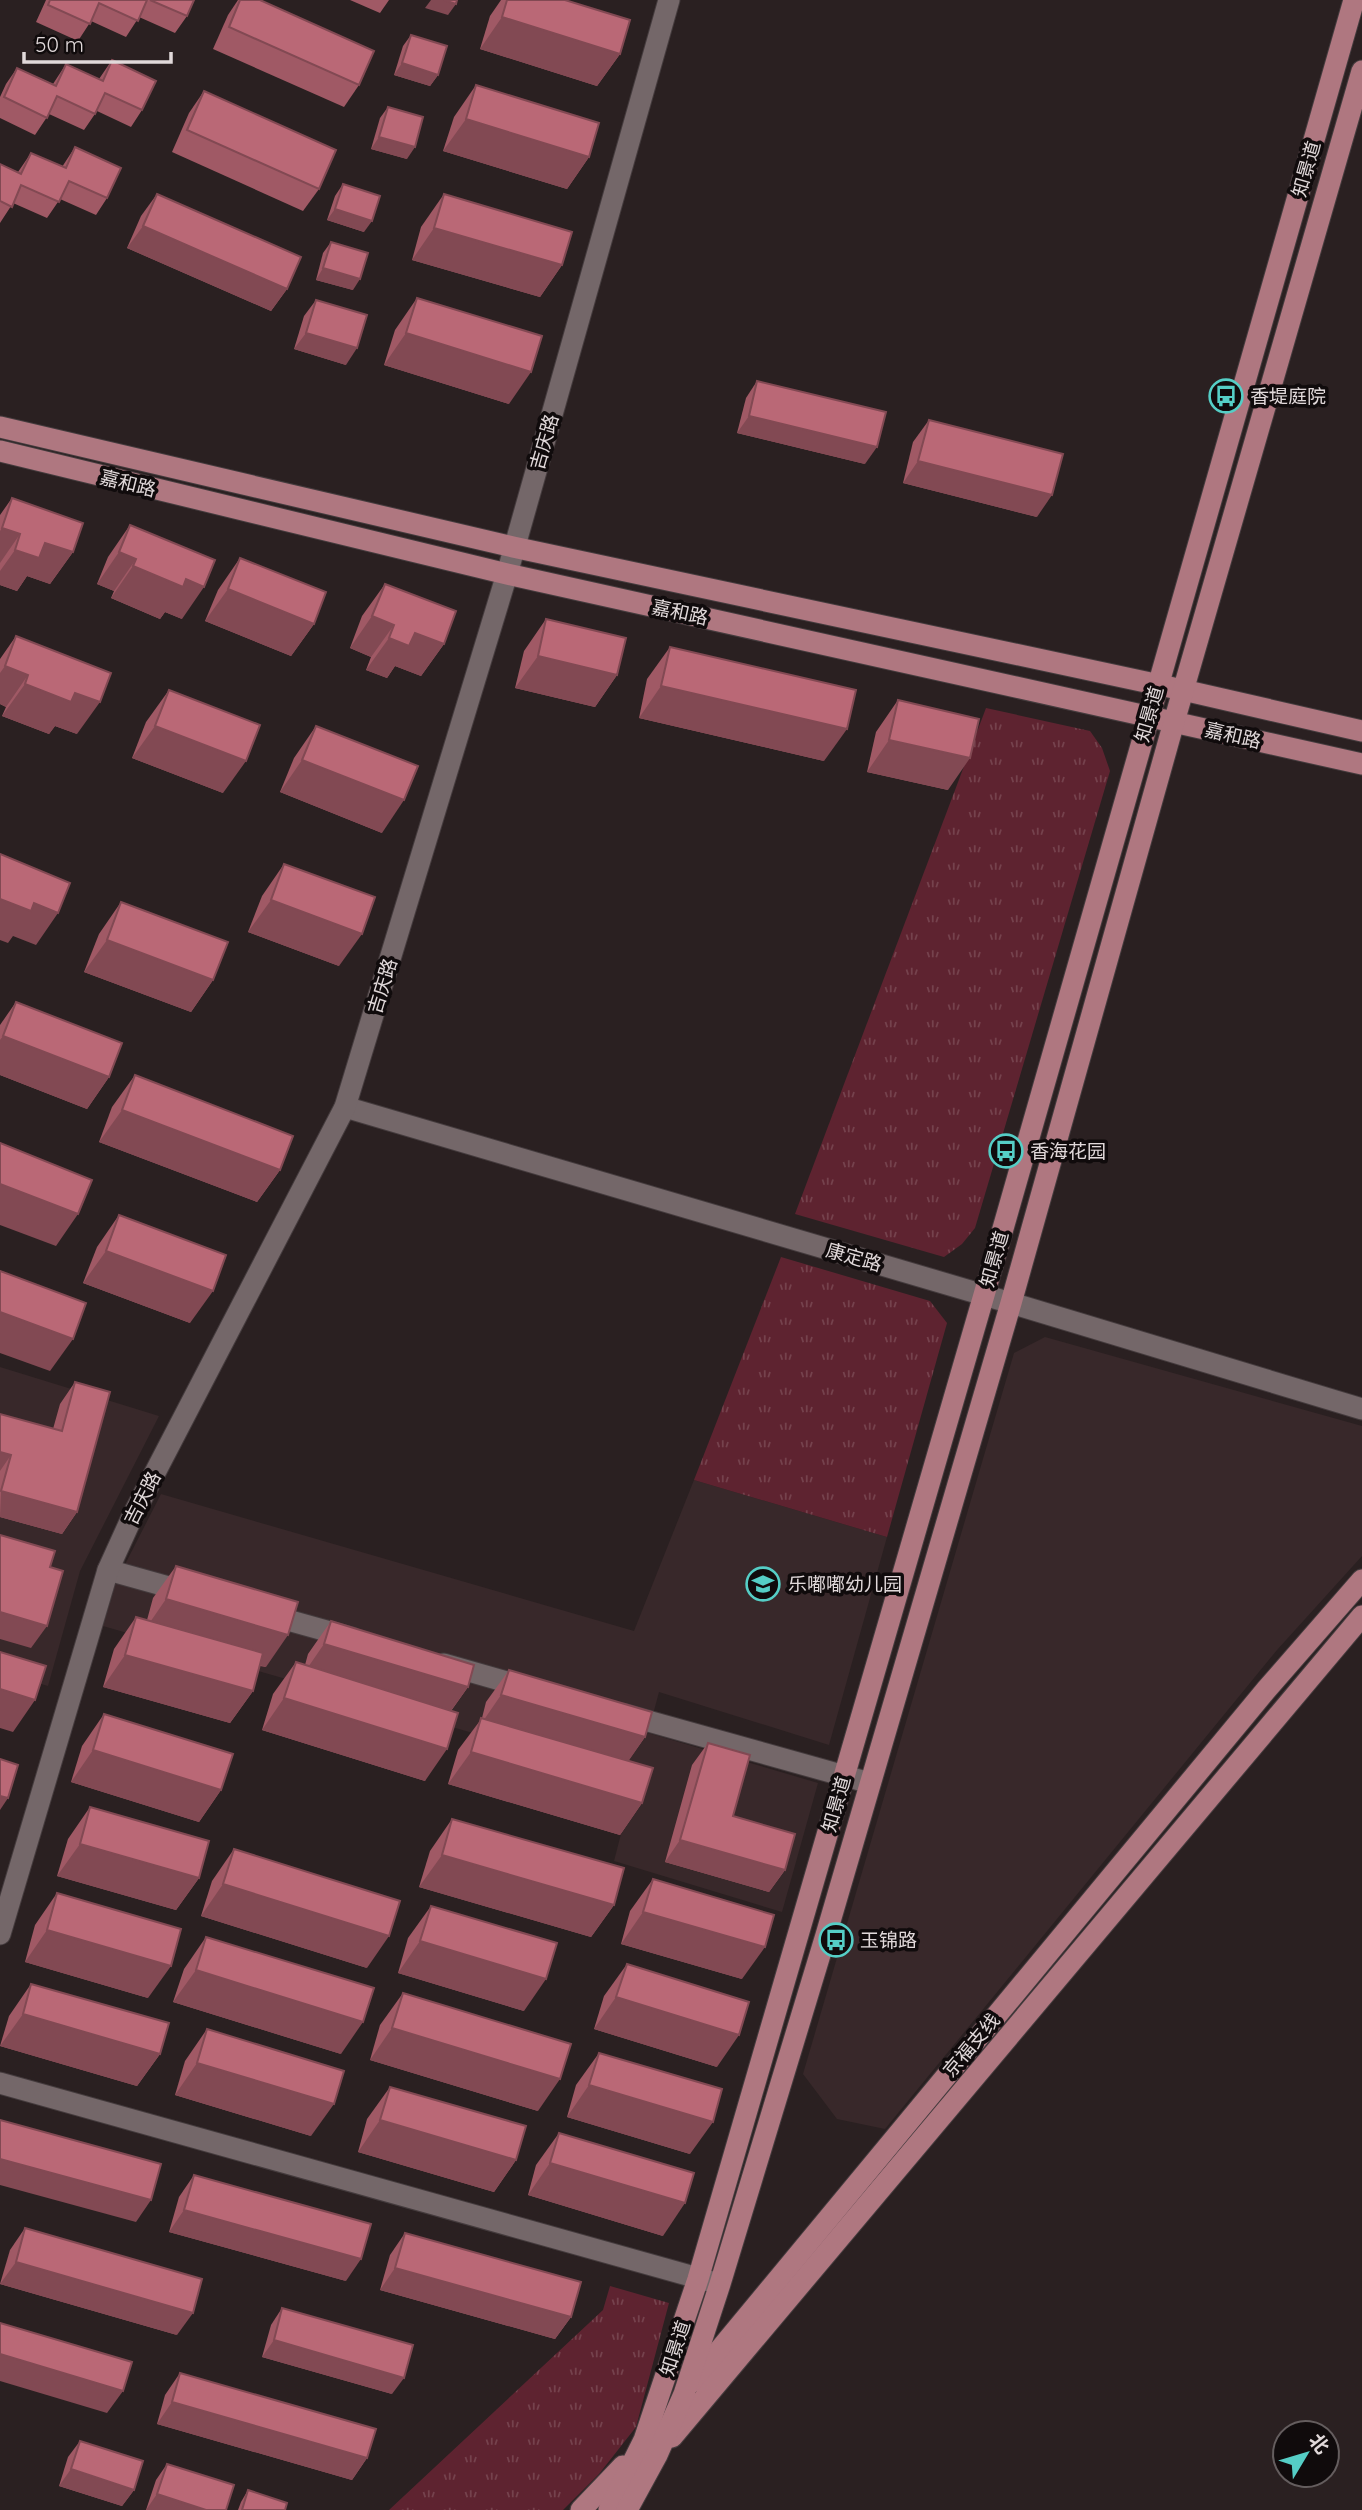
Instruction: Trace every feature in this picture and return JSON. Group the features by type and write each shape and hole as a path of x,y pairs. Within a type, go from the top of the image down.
{"main road":[{"name":"知景道","path":"627,2510 651,2448 1354,0"},
{"name":"知景道","path":"651,2448 684,2394 826,1935 1011,1303 1174,722 1362,71"},
{"name":"嘉和路","path":"0,427 515,547 1158,684 1362,731"},
{"name":"嘉和路","path":"0,452 507,575 1362,764"},
{"name":"京福支线","path":"684,2394 1257,1700 1362,1580"},
{"name":"京福支线","path":"609,2510 651,2448 1362,1616"},
{"name":"京福支线","path":"581,2510 651,2448"}],"street":[{"name":"吉庆路","path":"0,1934 108,1570 133,1515 345,1107 507,575 669,0"},
{"name":"康定路","path":"345,1107 1362,1409"},
{"path":"108,1570 202,1596"},
{"path":"242,1608 376,1645"},
{"path":"430,1660 550,1694"},
{"path":"603,1709 870,1783"},
{"path":"0,2083 720,2284"}],"shaded area":[{"path":"1045,1337 1362,1426 1362,1556 1277,1650 885,2129 837,2119 803,2074 1014,1353"},
{"path":"0,1367 159,1416 80,1571 48,1686 0,1672"},
{"path":"694,1480 887,1537 829,1745 659,1692 648,1733 818,1783 782,1912 614,1861 635,1780 103,1626 116,1582 161,1494 634,1631"}],"green space":[{"path":"986,708 1090,731 1102,748 1110,771 975,1228 962,1244 944,1257 795,1214"},
{"path":"781,1257 930,1301 947,1323 887,1537 694,1480"},
{"path":"610,2286 669,2303 636,2427 599,2474 563,2510 389,2510 603,2310"}],"building":[{"path":"50,0 147,0 138,21 99,3 90,24 48,5"},
{"path":"150,0 194,0 187,16"},
{"path":"240,0 260,0 374,51 359,85 229,27"},
{"path":"507,0 565,0 630,20 620,54 502,17"},
{"path":"411,35 447,46 438,75 402,63"},
{"path":"112,60 156,81 142,110 105,93 95,114 57,96 47,118 4,97 17,68 56,86 66,64 103,81"},
{"path":"476,85 599,123 589,157 466,119"},
{"path":"204,91 336,150 319,189 187,130"},
{"path":"388,107 423,117 415,147 379,137"},
{"path":"75,147 121,168 107,198 69,181 59,202 21,185 12,207 0,201 0,164 21,174 31,153 66,168"},
{"path":"343,184 380,196 372,221 335,209"},
{"path":"157,194 301,257 287,289 143,226"},
{"path":"444,194 572,232 562,265 434,228"},
{"path":"331,242 368,253 360,279 323,268"},
{"path":"417,298 542,336 531,372 406,333"},
{"path":"316,300 367,315 357,348 306,333"},
{"path":"757,381 886,412 877,447 749,416"},
{"path":"929,420 1063,454 1052,495 918,461"},
{"path":"12,498 83,523 73,552 45,543 39,558 15,550 20,534 2,528"},
{"path":"130,525 215,560 204,587 186,579 183,587 133,566 136,559 119,552"},
{"path":"240,558 326,592 314,624 228,589"},
{"path":"385,584 456,611 444,644 415,633 409,646 389,638 394,625 372,616"},
{"path":"546,619 626,638 617,675 538,656"},
{"path":"16,636 111,673 100,702 75,693 71,702 25,684 28,675 5,666"},
{"path":"670,647 856,690 847,729 661,686"},
{"path":"169,690 260,725 246,761 155,726"},
{"path":"898,700 979,719 970,758 889,740"},
{"path":"316,726 418,766 404,800 302,760"},
{"path":"0,854 70,883 58,913 34,903 31,911 0,899"},
{"path":"284,864 375,897 362,934 271,900"},
{"path":"121,902 228,942 213,980 107,940"},
{"path":"16,1002 122,1043 109,1077 3,1036"},
{"path":"135,1075 293,1136 280,1170 122,1110"},
{"path":"0,1143 92,1180 78,1214 0,1184"},
{"path":"119,1215 226,1255 213,1291 106,1251"},
{"path":"0,1271 86,1303 73,1339 0,1312"},
{"path":"75,1382 110,1392 77,1512 1,1491 11,1455 0,1452 0,1414 62,1431"},
{"path":"0,1535 55,1551 50,1567 63,1571 47,1626 0,1612"},
{"path":"176,1566 298,1602 288,1635 166,1599"},
{"path":"136,1617 263,1653 253,1691 125,1655"},
{"path":"331,1621 474,1665 468,1687 324,1644"},
{"path":"0,1652 46,1666 35,1700 0,1689"},
{"path":"296,1662 458,1713 447,1749 284,1698"},
{"path":"509,1670 652,1712 645,1737 501,1695"},
{"path":"104,1714 233,1754 221,1790 93,1750"},
{"path":"481,1718 653,1768 642,1803 471,1752"},
{"path":"708,1743 750,1755 733,1816 795,1834 785,1870 680,1840"},
{"path":"0,1759 18,1765 8,1798 0,1796"},
{"path":"90,1807 209,1841 199,1878 80,1844"},
{"path":"452,1819 624,1868 614,1905 442,1855"},
{"path":"234,1849 400,1901 389,1936 223,1884"},
{"path":"653,1879 774,1915 765,1947 643,1912"},
{"path":"57,1893 181,1929 171,1966 47,1930"},
{"path":"431,1906 557,1943 546,1979 420,1941"},
{"path":"206,1937 374,1988 363,2022 196,1970"},
{"path":"627,1964 749,2002 739,2035 616,1997"},
{"path":"31,1984 169,2023 160,2054 23,2014"},
{"path":"403,1993 571,2044 560,2079 392,2028"},
{"path":"207,2029 344,2071 334,2104 197,2063"},
{"path":"599,2053 722,2089 713,2122 589,2085"},
{"path":"390,2087 526,2126 516,2160 380,2120"},
{"path":"0,2120 161,2164 151,2200 0,2159"},
{"path":"559,2133 694,2173 685,2203 550,2163"},
{"path":"194,2175 371,2224 361,2259 184,2210"},
{"path":"25,2228 202,2279 193,2313 16,2262"},
{"path":"405,2233 581,2282 571,2317 395,2268"},
{"path":"282,2308 413,2345 404,2378 274,2340"},
{"path":"0,2323 132,2362 123,2391 0,2354"},
{"path":"180,2373 376,2429 367,2458 172,2402"},
{"path":"80,2441 143,2461 134,2490 71,2469"},
{"path":"167,2464 234,2485 226,2510 206,2510 157,2494"},
{"path":"248,2490 287,2503 285,2510 242,2510"}],"place":[{"name":"香堤庭院","path":"1226,396"},
{"name":"香海花园","path":"1006,1151"},
{"name":"乐嘟嘟幼儿园","path":"763,1584"},
{"name":"玉锦路","path":"836,1940"}]}
